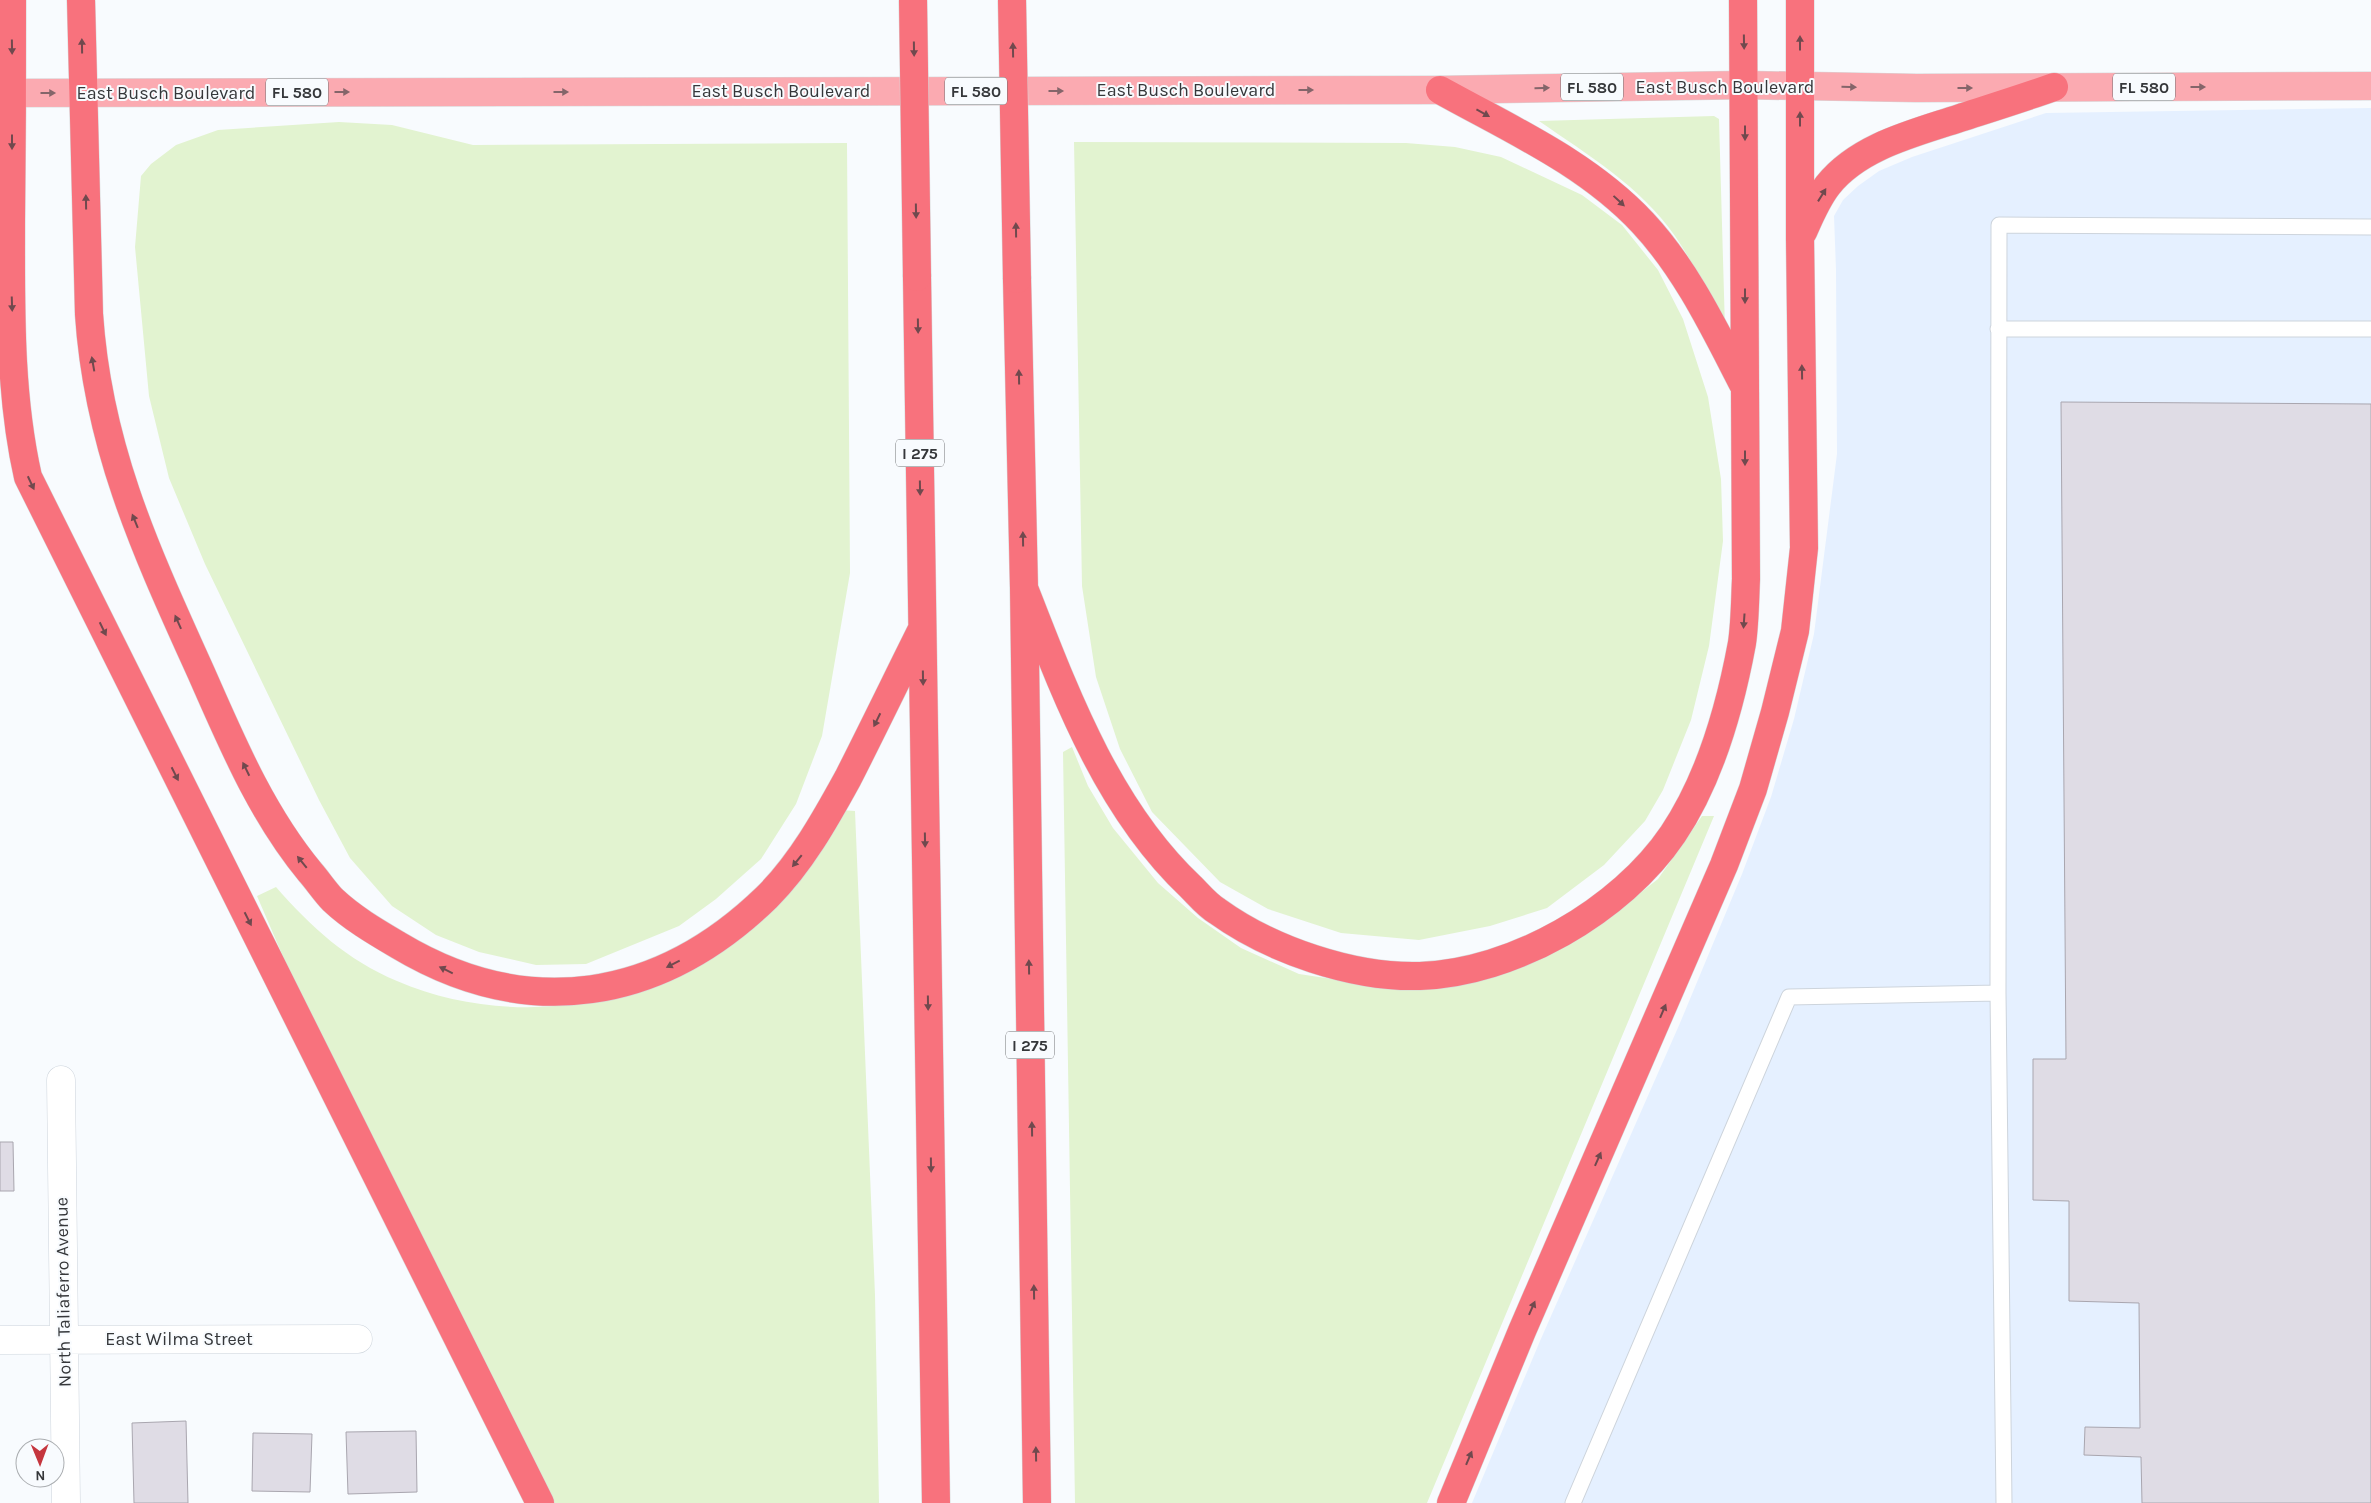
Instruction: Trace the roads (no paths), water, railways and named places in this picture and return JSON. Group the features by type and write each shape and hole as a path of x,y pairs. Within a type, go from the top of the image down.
{"highway":[{"path":"12,0 6,93 14,374 19,436 28,477 540,1503"},
{"path":"81,0 88,305 92,357 113,457 128,503 153,566 220,716 267,813 285,842 333,900 369,927 410,952 454,974 492,985 534,992 576,993 621,984 661,970 697,952 734,926 769,895 801,857 829,812 922,629"},
{"name":"I 275","path":"913,0 936,1503"},
{"name":"I 275","path":"1012,0 1024,588 1037,1503"},
{"path":"1024,588 1056,669 1118,796 1160,854 1179,876 1216,911 1285,949 1325,963 1373,972 1420,976 1473,969 1520,953 1566,932 1630,885 1652,862 1687,811 1718,738 1731,694 1742,640 1746,578 1743,0"},
{"path":"1450,1503 1522,1331 1724,865 1753,789 1775,712 1794,631 1804,548 1800,238 1800,0"},
{"path":"1800,238 1813,210 1828,185 1846,168 1870,152 1906,136 2054,87"},
{"path":"1440,90 1555,153 1602,185 1643,223 1685,277 1745,387"},
{"path":"0,406 19,436"}],"main road":[{"name":"East Busch Boulevard","path":"6,93 1440,90 1744,84 2054,87 2371,86"}],"street":[{"name":"North Taliaferro Avenue","path":"61,1080 66,1503"},
{"name":"East Wilma Street","path":"0,1340 358,1339"}],"lane":[{"path":"2004,1503 1998,993 1999,225 2371,227"},
{"path":"1998,329 2371,329"},
{"path":"1573,1503 1789,997 1998,993"}]}
